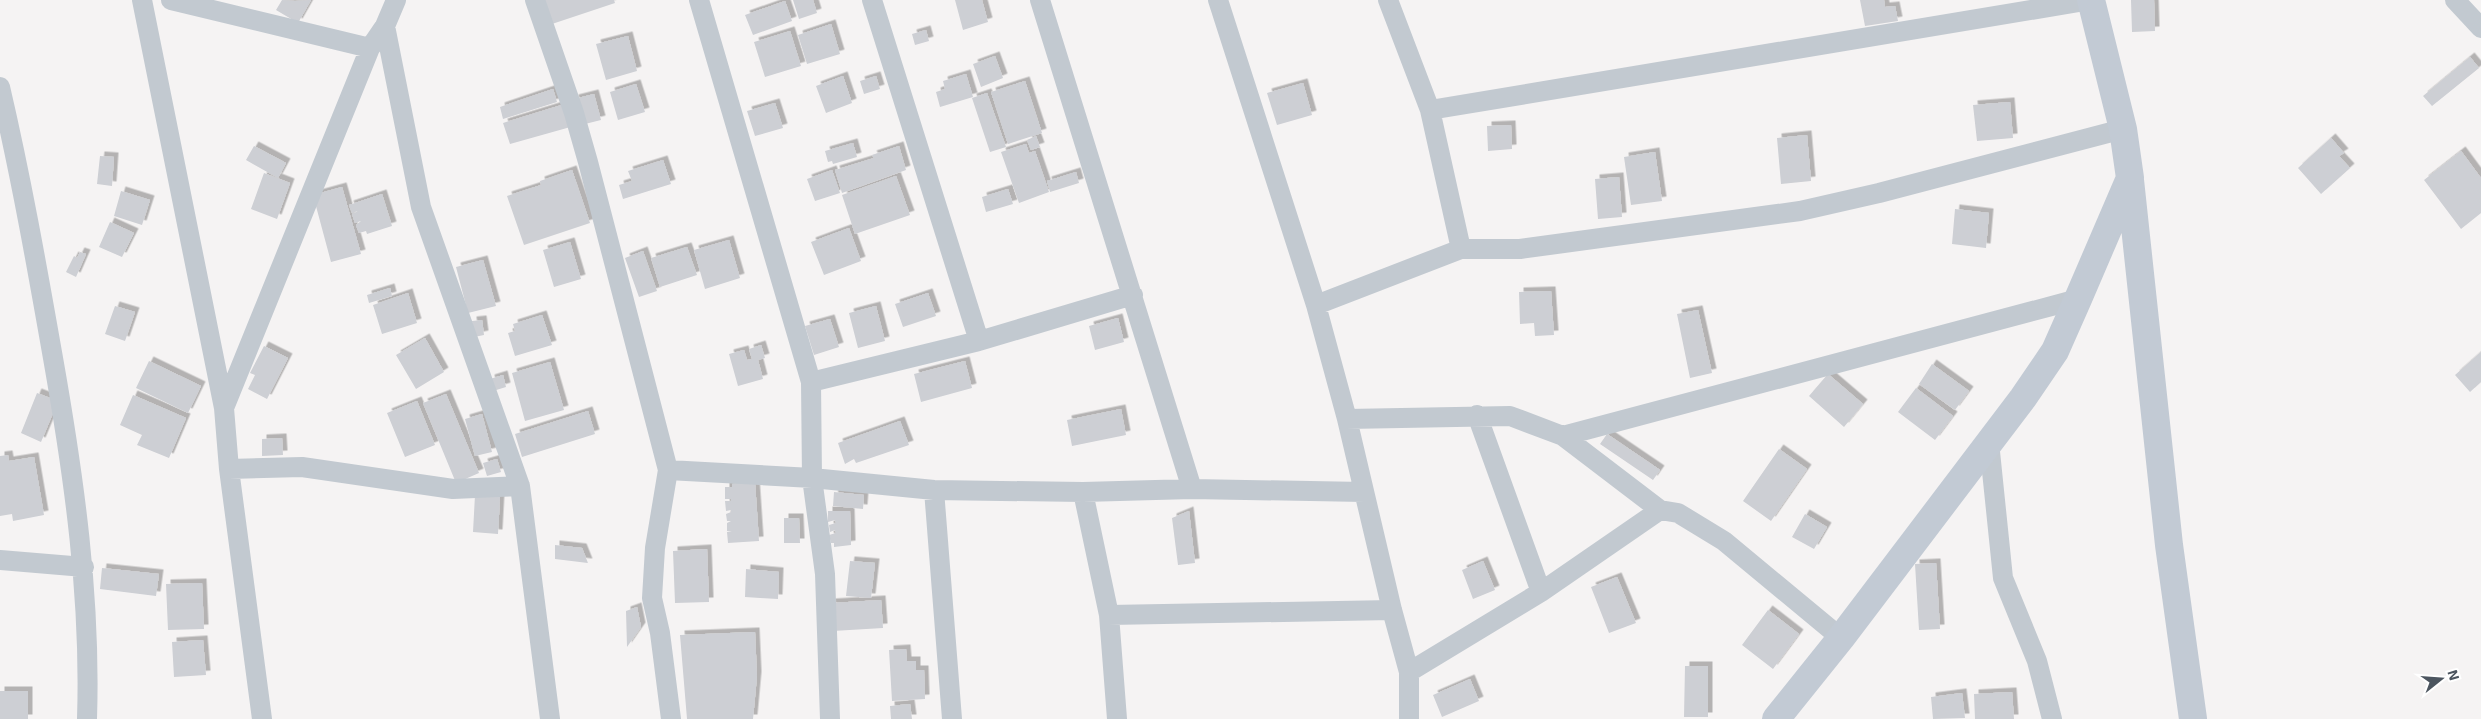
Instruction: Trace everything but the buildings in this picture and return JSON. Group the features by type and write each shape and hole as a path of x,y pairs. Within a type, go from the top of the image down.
{"street":[{"path":"142,0 224,408 229,469 262,719"},
{"path":"171,0 370,48"},
{"path":"224,408 370,48 384,26 396,0"},
{"path":"535,0 574,113 588,162 668,470 655,548 652,598 660,633 671,719"},
{"path":"699,0 810,382 812,478 825,574 830,719"},
{"path":"872,0 979,341"},
{"path":"1040,0 1133,294 1192,489"},
{"path":"1218,0 1316,305 1347,419 1392,610 1409,672 1409,719"},
{"path":"1388,0 1430,110 1461,249"},
{"path":"1430,110 2091,0 2123,129 2130,178 2169,545 2193,719"},
{"path":"2455,0 2481,28"},
{"path":"384,26 421,207 520,486 550,719"},
{"path":"0,87 27,207 69,450 84,567 87,719"},
{"path":"1316,305 1461,249 1520,249 1800,210 1879,193 2123,129"},
{"path":"1776,719 1841,638 2055,352 2130,178"},
{"path":"810,382 979,341 1133,294"},
{"path":"1563,436 2078,299"},
{"path":"1347,419 1477,415 1510,416 1563,436 1660,510 1678,513 1724,541 1841,638"},
{"path":"1477,415 1542,592"},
{"path":"1989,442 1997,538 2003,578 2037,661 2052,719"},
{"path":"229,469 302,467 453,489 520,486"},
{"path":"668,470 812,478 934,490 1083,492 1192,489 1364,492"},
{"path":"934,490 952,719"},
{"path":"1083,492 1109,616 1117,719"},
{"path":"1409,672 1542,592 1660,510"},
{"path":"0,560 84,567"},
{"path":"1109,616 1392,610"}]}
